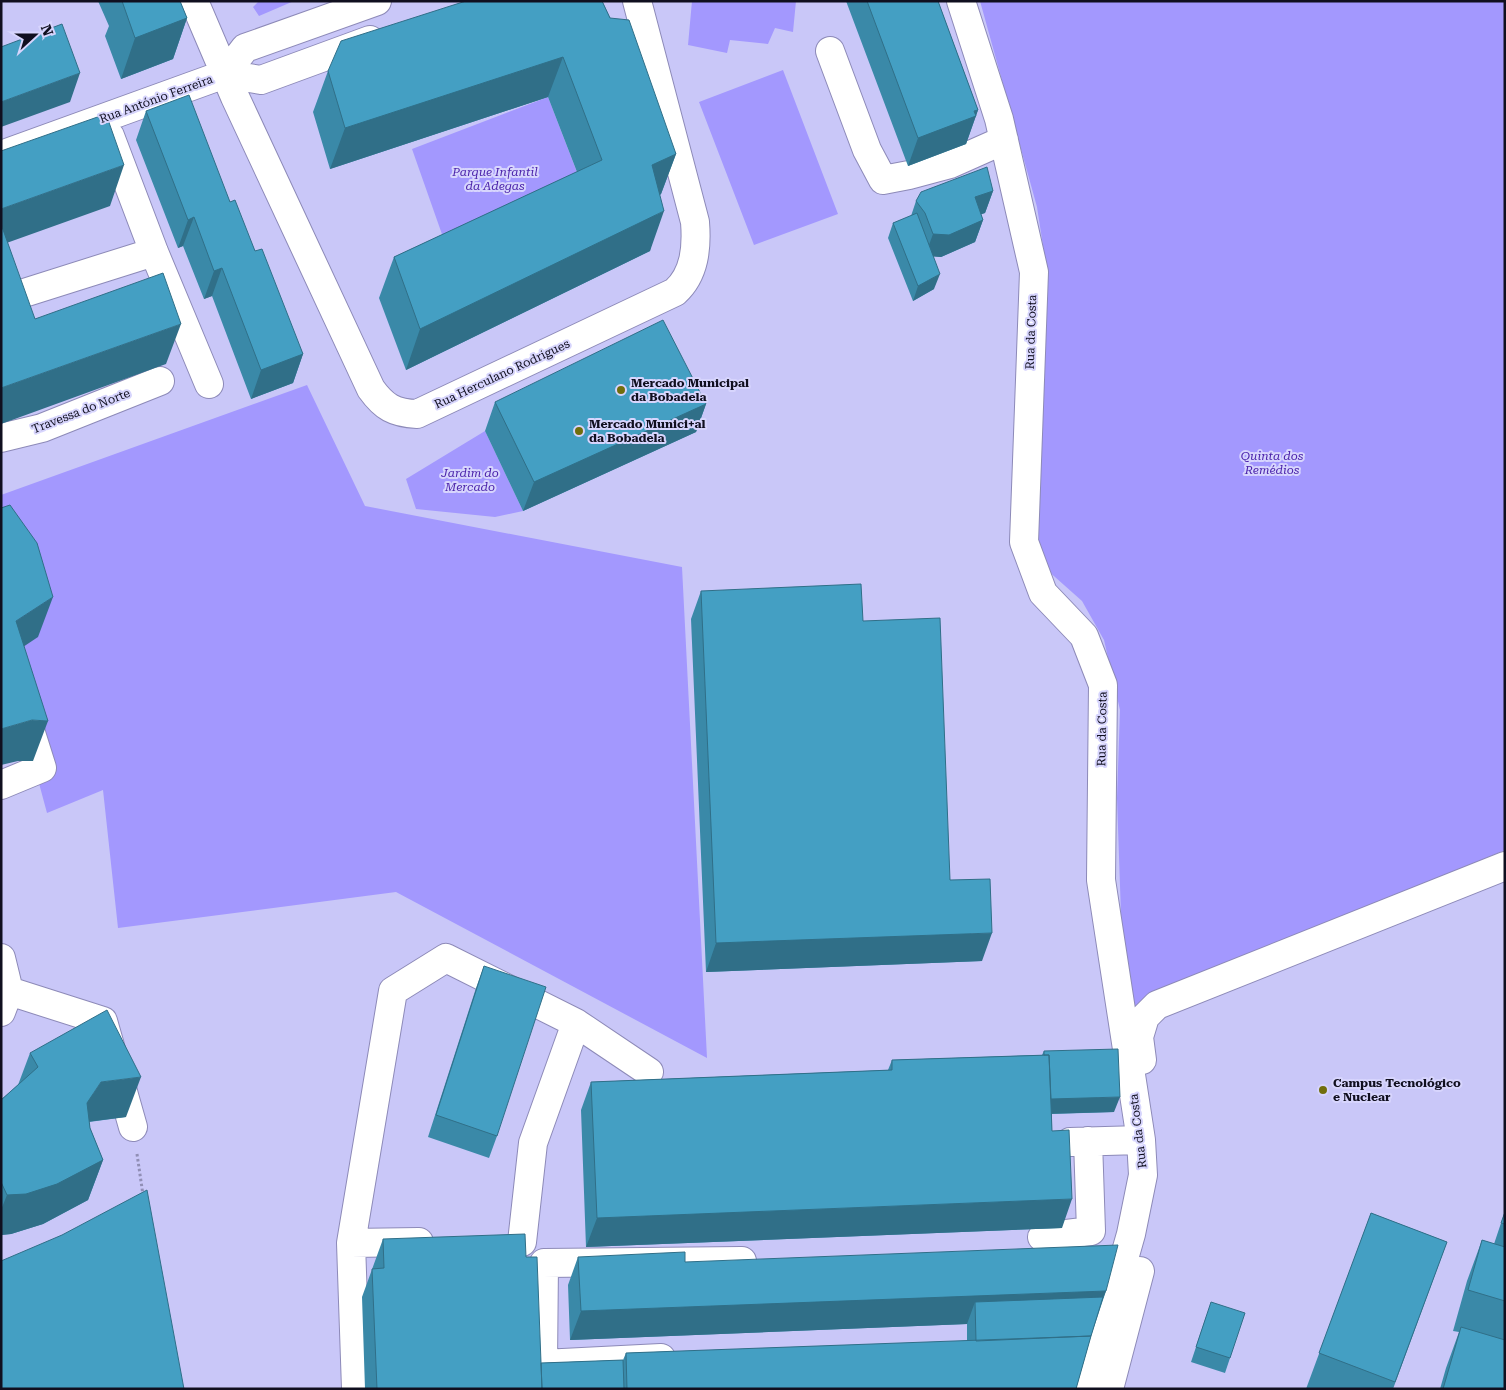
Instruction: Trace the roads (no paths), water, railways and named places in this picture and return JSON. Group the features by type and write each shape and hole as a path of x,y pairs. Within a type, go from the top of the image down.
{"street":[{"name":"Rua Herculano Rodrigues","path":"194,1 225,74 371,389 382,403 392,409 404,413 417,414 675,292 689,276 696,238 695,222 637,1"},
{"name":"Rua da Costa","path":"961,1 999,119 1034,272 1024,542 1043,593 1084,636 1103,685 1101,880 1141,1140 1143,1176 1131,1234 1087,1389"},
{"name":"Rua António Ferreira","path":"225,74 245,48 360,4"},
{"name":"Rua António Ferreira","path":"1,155 225,74 261,80 390,32"},
{"path":"830,52 867,150 884,180 950,164 1004,140"},
{"path":"103,118 154,252 209,384"},
{"path":"24,293 154,252"},
{"name":"Travessa do Norte","path":"1,438 42,428 160,381"},
{"path":"1,786 42,768 18,693"},
{"path":"1109,1389 1153,1214 1154,1170 1139,1037 1145,1017 1156,1005 1505,866"},
{"path":"1,958 5,1002 103,1021 134,1127"},
{"path":"356,1389 350,1243 394,991 446,958 576,1023 649,1072"},
{"path":"522,1242 533,1143 576,1023"},
{"path":"1051,1143 1141,1140"},
{"path":"1042,1237 1091,1231 1088,1141"},
{"path":"350,1243 446,1242"},
{"path":"494,1242 522,1242 544,1263 764,1261"},
{"path":"544,1263 543,1364 681,1357"}],"place":[{"name":"Mercado Municipal da Bobadela","path":"621,390"},
{"name":"Mercado Munici+al da Bobadela","path":"579,431"},
{"name":"Campus Tecnológico e Nuclear","path":"1323,1090"}],"park label":[{"name":"Parque Infantil da Adegas","path":"495,179"},
{"name":"Quinta dos Remédios","path":"1272,463"},
{"name":"Jardim do Mercado","path":"470,480"}]}
